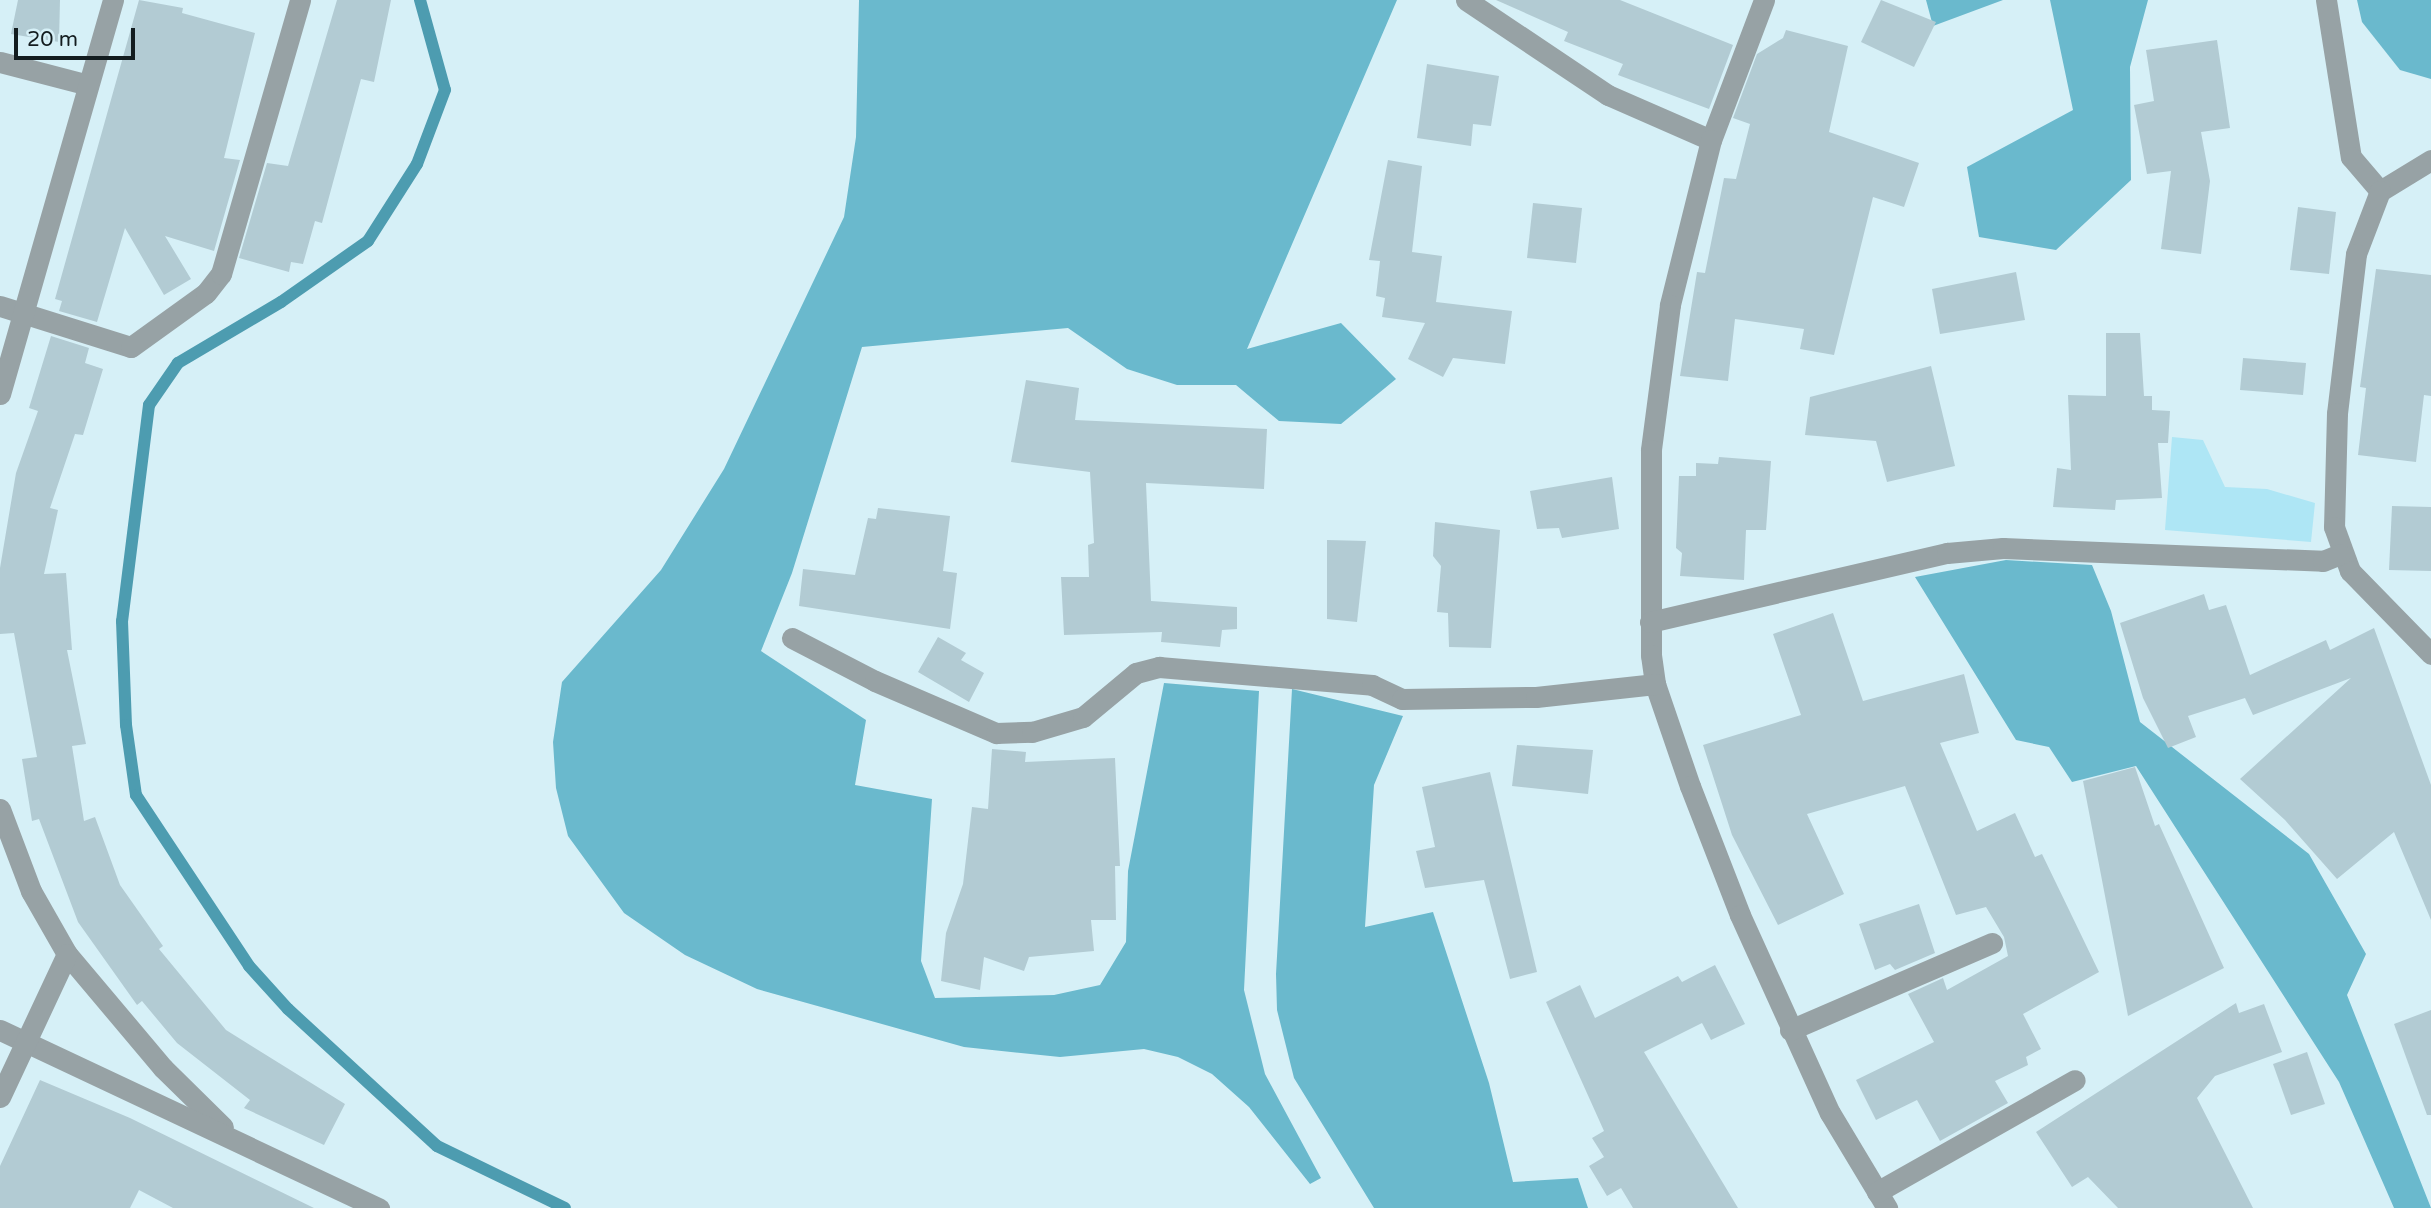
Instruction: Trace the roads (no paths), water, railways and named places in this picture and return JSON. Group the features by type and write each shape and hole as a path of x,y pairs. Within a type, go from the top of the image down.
{"street":[{"path":"0,394 113,0"},
{"path":"0,306 131,347 206,293 221,274 300,0"},
{"path":"1466,0 1608,95 1711,140"},
{"path":"1764,0 1711,140 1670,305 1651,450 1650,622 1655,684 1690,786 1790,1030 1882,1200 2076,1080"},
{"path":"2326,0 2350,157 2380,191"},
{"path":"0,62 88,85"},
{"path":"2431,160 2380,191 2356,254 2343,338 2334,505 2340,554 2431,654"},
{"path":"1650,622 1947,553 2003,548 2323,561 2340,554"},
{"path":"792,638 887,687 996,733 1032,732 1083,717 1136,673 1159,667 1372,685 1402,699 1536,697 1655,684"},
{"path":"0,809 31,891 67,954 163,1068 238,1142"},
{"path":"1790,1030 1992,943"},
{"path":"0,1097 67,954"},
{"path":"0,1030 379,1208"}],"waterway":[{"path":"420,0 445,90 417,164 368,241 281,302 178,363 149,405 122,621 126,725 136,795 249,966 288,1009 437,1146 565,1208"}]}
